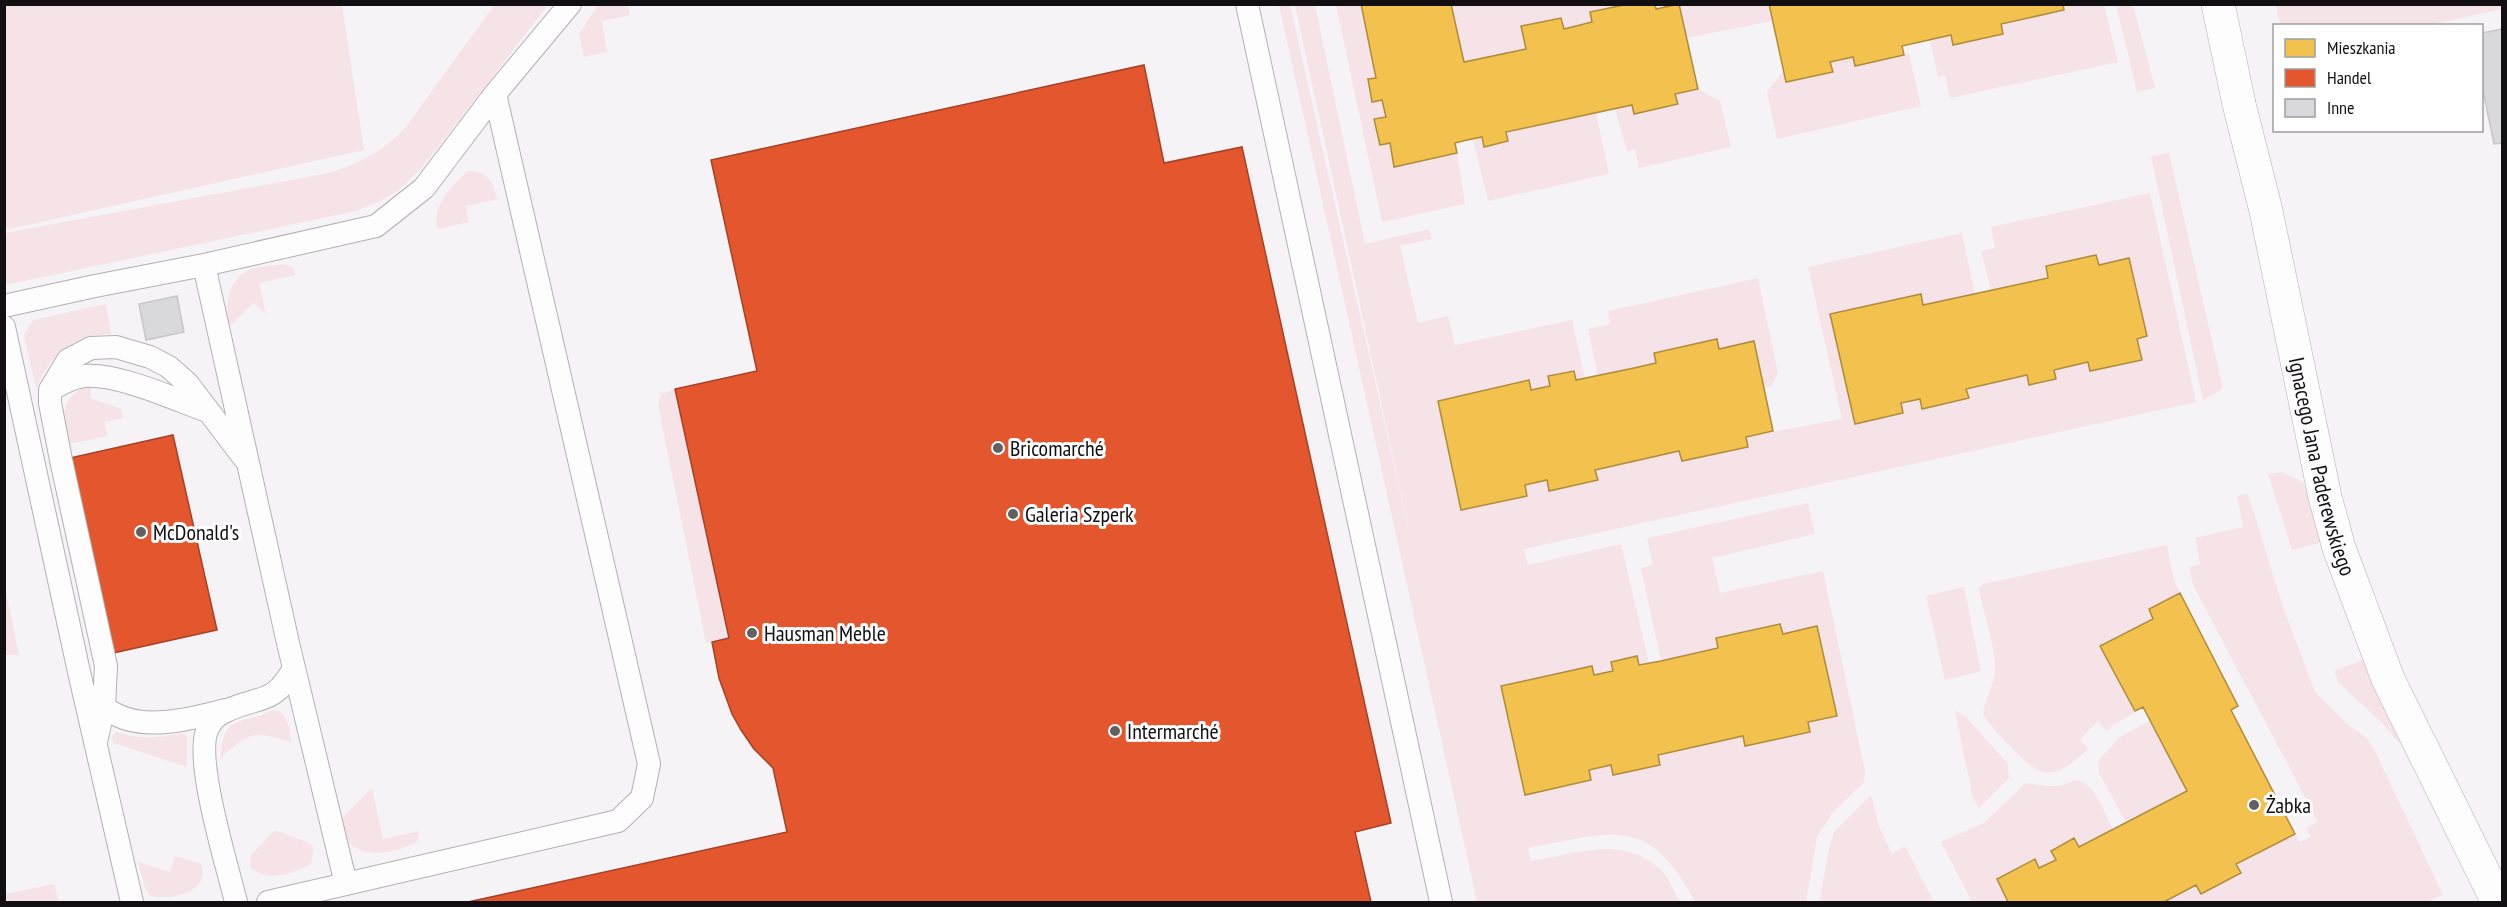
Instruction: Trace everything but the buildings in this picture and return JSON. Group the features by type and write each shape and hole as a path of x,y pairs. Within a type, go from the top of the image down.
{"street":[{"name":"Ignacego Jana Paderewskiego","path":"2217,4 2266,211 2325,497 2339,548 2388,679 2498,903"}],"lane":[{"path":"4,306 204,265 376,226 423,188 495,94 570,4"},
{"path":"1248,4 1441,903"},
{"path":"268,903 618,821 642,798 649,764 495,94"},
{"path":"204,265 294,668 346,884"},
{"path":"4,327 132,903"},
{"path":"96,742 104,706 106,666 61,460 50,403 50,390 68,360 90,348 116,347 150,357 169,367 188,384 247,461"},
{"path":"50,390 66,380 83,376 99,376 142,388 207,411"},
{"path":"79,672 89,690 104,706 125,717 146,724 170,722 256,702 276,693 294,668"},
{"path":"230,709 218,715 207,729 203,758 236,903"}],"shaded area":[{"path":"495,4 548,5 424,165 399,190 380,201 356,211 5,285 5,233 329,173 352,165 372,154 391,141 408,124"},
{"path":"2502,4 2502,9 2434,24 2280,24 2276,5"},
{"path":"4,5 342,5 364,150 5,230"},
{"path":"598,5 628,5 630,15 602,21 607,52 584,57 579,34"},
{"path":"1279,5 1290,5 1412,545 1295,5 1315,5 1365,244 1429,229 1432,239 1400,246 1418,323 1448,316 1455,345 1572,320 1585,378 1576,380 1574,371 1548,376 1550,386 1531,390 1528,381 1438,401 1462,510 1527,496 1525,485 1547,480 1550,491 1597,480 1595,470 1679,451 1683,461 1747,447 1746,437 1842,419 1808,267 1962,233 1975,294 1923,305 1920,294 1830,314 1855,424 1903,413 1901,403 1920,399 1923,409 1969,398 1966,389 2027,375 2030,385 2056,379 2054,370 2088,362 2090,371 2142,360 2137,339 2147,336 2129,259 2099,265 2046,266 2048,278 1991,290 1981,251 1995,248 1991,227 2150,193 2196,402 1524,549 1528,565 1621,544 1649,663 1639,665 1636,656 1611,662 1613,671 1594,675 1592,666 1501,686 1525,795 1589,770 1611,765 1613,775 1660,765 1658,755 1743,736 1745,746 1809,732 1808,722 1836,716 1817,626 1783,634 1716,638 1718,648 1661,661 1641,568 1653,565 1647,538 1808,503 1815,534 1712,558 1720,593 1823,571 1865,771 1864,782 1833,812 1817,837 1806,902 1695,902 1678,874 1661,854 1644,842 1626,836 1606,835 1583,837 1528,848 1531,861 1588,850 1603,849 1632,853 1646,859 1662,871 1680,902 1477,902"},
{"path":"1336,5 1361,5 1376,78 1368,80 1372,101 1382,100 1386,117 1374,119 1380,145 1390,143 1395,167 1457,153 1465,204 1382,222"},
{"path":"1451,5 1628,5 1592,22 1564,29 1561,18 1521,26 1526,49 1464,62"},
{"path":"1679,5 1769,5 1773,21 1686,38"},
{"path":"2063,5 2104,5 2118,62 1950,98 1945,75 1938,77 1930,40 1951,35 1954,45 2003,34 2001,24 2064,10"},
{"path":"2116,5 2133,5 2155,88 2137,92"},
{"path":"1909,54 1921,106 1777,139 1767,92 1784,70 1787,82 1833,72 1830,62 1853,57 1856,66"},
{"path":"1698,89 1720,101 1731,147 1639,168 1635,149 1627,151 1615,109 1632,105 1634,114 1675,94"},
{"path":"1596,113 1609,174 1488,201 1473,139 1482,137 1484,147 1508,141 1506,132"},
{"path":"2169,153 2223,389 2203,400 2151,156"},
{"path":"469,171 481,173 489,179 498,199 466,206 469,222 438,229 437,213 444,197"},
{"path":"285,264 293,268 295,275 259,283 266,314 253,303 229,327 227,312 229,296 235,281 247,271"},
{"path":"1758,278 1778,373 1771,386 1764,388 1754,341 1719,349 1716,339 1655,353 1656,363 1598,376 1588,329 1610,324 1608,311"},
{"path":"106,304 111,334 84,338 64,348 49,364 36,388 24,335 33,320"},
{"path":"91,386 90,398 121,409 123,418 105,422 107,436 68,444 65,408 73,395"},
{"path":"675,389 729,638 706,643 658,405 661,394"},
{"path":"2282,472 2304,483 2323,542 2292,550 2268,474"},
{"path":"2248,494 2283,607 2315,692 2347,724 2368,739 2443,895 2427,902 2164,902 2196,885 2202,894 2241,873 2236,864 2295,834 2300,842 2311,837 2306,828 2318,822 2193,585 2189,567 2200,564 2195,538 2243,527 2237,496"},
{"path":"2167,545 2174,580 2180,593 2149,609 2153,619 2100,646 2135,713 2114,724 2107,731 2098,721 2080,740 2088,749 2066,767 2049,772 2040,771 2031,766 1983,715 1994,679 1995,666 1993,646 1979,588 1983,584"},
{"path":"5,586 19,655 5,655"},
{"path":"1964,587 1981,671 1945,680 1926,596"},
{"path":"2365,659 2400,744 2382,723 2338,682 2334,671"},
{"path":"273,710 278,711 285,718 292,742 269,736 253,736 238,743 220,759 225,733 230,727"},
{"path":"1955,711 1965,716 2008,764 2009,778 1979,808 1973,798"},
{"path":"2151,720 2187,791 2126,823 2099,773 2098,761 2120,737"},
{"path":"117,732 150,737 182,733 187,737 187,767 113,743 112,735"},
{"path":"2075,780 2089,786 2094,792 2113,829 2079,847 2074,838 2051,851 2056,860 2039,868 2034,859 1998,878 2009,902 1972,902 1941,842 1984,823 2026,783 2057,786"},
{"path":"372,788 383,839 419,831 418,841 401,849 380,853 361,850 352,845 345,836 341,819"},
{"path":"1871,795 1879,827 1892,854 1905,846 1934,902 1819,902 1834,832"},
{"path":"275,830 307,842 314,848 311,864 288,874 272,876 264,875 250,867 251,855"},
{"path":"175,856 201,864 203,874 200,882 195,888 178,895 150,896 145,888 138,862 170,872"},
{"path":"54,884 59,902 5,902 5,894"}],"place":[{"name":"Bricomarché","path":"998,448"},
{"name":"Galeria Szperk","path":"1013,514"},
{"name":"McDonald's","path":"141,532"},
{"name":"Hausman Meble","path":"752,633"},
{"name":"Intermarché","path":"1115,731"},
{"name":"Żabka","path":"2254,805"}]}
